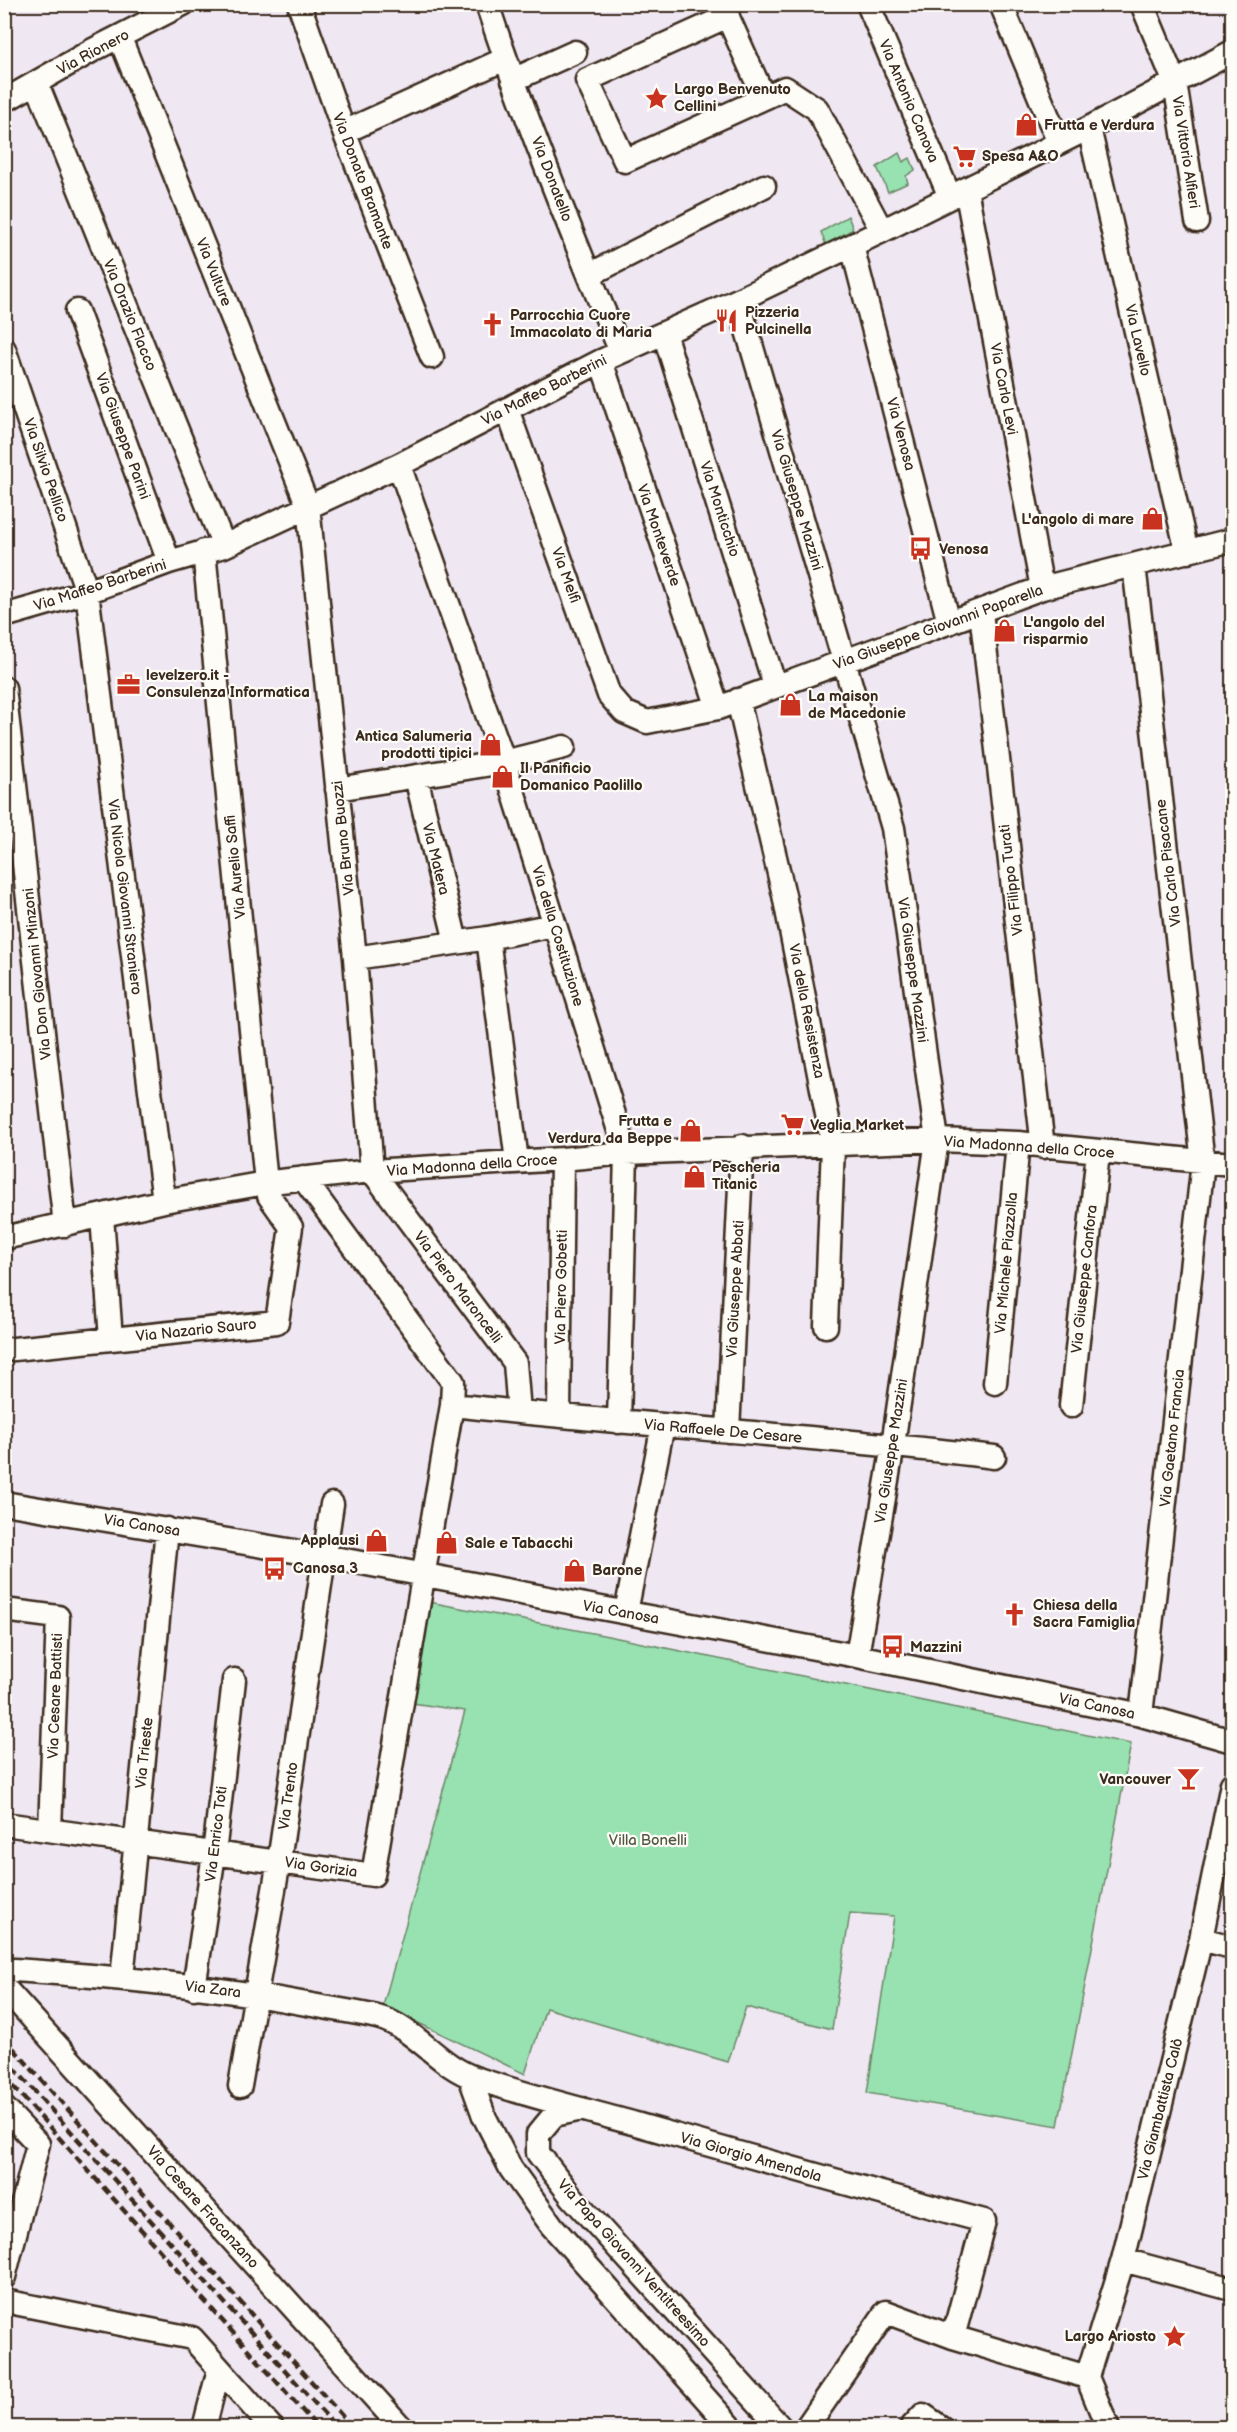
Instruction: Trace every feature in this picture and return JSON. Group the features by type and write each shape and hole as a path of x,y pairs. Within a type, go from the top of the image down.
{"street":[{"name":"Via Rionero","path":"4,101 93,50 183,4"},
{"name":"Via Donato Bramante","path":"299,4 344,132 432,357"},
{"name":"Via Donatello","path":"487,4 509,69 588,275 611,357"},
{"name":"Via Antonio Canova","path":"868,4 958,193"},
{"path":"1001,4 1059,143"},
{"name":"Via Vittorio Alfieri","path":"1142,4 1175,83 1197,221"},
{"path":"764,98 725,10 587,80 625,161 764,98 786,88 817,109 882,231"},
{"name":"Via Vulture","path":"120,38 308,506"},
{"path":"344,132 509,69 575,51"},
{"name":"Via Maffeo Barberini","path":"4,616 87,592 214,548 399,465 611,357 852,246 1089,128 1233,52"},
{"name":"Via Orazio Flacco","path":"37,84 214,548"},
{"name":"Via Lavello","path":"1089,128 1187,552"},
{"path":"588,275 764,186"},
{"name":"Via Carlo Levi","path":"958,193 1042,588"},
{"name":"Via Venosa","path":"852,246 949,623"},
{"name":"Via Giuseppe Mazzini","path":"738,300 893,828 937,1140 893,1444 857,1656"},
{"name":"Via Giuseppe Parini","path":"77,311 169,562"},
{"name":"Via Monticchio","path":"664,333 775,686"},
{"name":"Via Silvio Pellico","path":"4,349 87,592"},
{"name":"Via Monteverde","path":"611,357 728,704"},
{"name":"Via Melfi","path":"507,409 609,695 624,712 647,722"},
{"name":"Via della Costituzione","path":"399,465 504,762 626,1153 619,1422"},
{"name":"Via Bruno Buozzi","path":"308,506 355,958 372,1171"},
{"name":"Via Giuseppe Giovanni Paparella","path":"647,722 728,704 1042,588 1233,540"},
{"name":"Via Aurelio Saffi","path":"214,548 268,1183"},
{"name":"Via Carlo Pisacane","path":"1134,565 1203,1162"},
{"name":"Via Nicola Giovanni Straniero","path":"87,592 164,1201"},
{"name":"Via Filippo Turati","path":"981,612 1043,1147"},
{"name":"Via Don Giovanni Minzoni","path":"4,688 65,1225"},
{"name":"Via della Resistenza","path":"728,704 784,895 833,1145 826,1326"},
{"path":"337,789 504,762 564,747"},
{"name":"Via Matera","path":"416,777 456,942"},
{"path":"355,958 488,938 554,925"},
{"path":"488,938 517,1161"},
{"name":"Via Madonna della Croce","path":"4,1238 164,1201 303,1178 372,1171 742,1146 937,1140 1018,1143 1233,1164"},
{"name":"Via Michele Piazzolla","path":"995,1383 1018,1143"},
{"name":"Via Giuseppe Abbati","path":"728,1431 742,1146"},
{"name":"Via Giuseppe Canfora","path":"1071,1406 1098,1152"},
{"name":"Via Piero Gobetti","path":"559,1416 562,1159"},
{"name":"Via Gaetano Francia","path":"1141,1714 1203,1162"},
{"name":"Via Piero Maroncelli","path":"372,1171 515,1363 519,1412"},
{"path":"303,1178 453,1382 452,1405 425,1576"},
{"name":"Via Nazario Sauro","path":"4,1350 277,1322 291,1227 269,1196 268,1183"},
{"path":"102,1216 111,1339"},
{"name":"Via Raffaele De Cesare","path":"452,1405 619,1422 893,1444 994,1457"},
{"path":"626,1612 663,1425"},
{"name":"Via Canosa","path":"4,1503 324,1556 857,1656 1141,1714 1233,1741"},
{"name":"Via Trento","path":"240,2086 279,1861 332,1504"},
{"name":"Via Trieste","path":"122,1978 167,1529"},
{"name":"Via Gorizia","path":"4,1824 373,1875 425,1576"},
{"name":"Via Cesare Battisti","path":"4,1610 58,1617 51,1830"},
{"name":"Via Enrico Toti","path":"194,1988 214,1854 234,1680"},
{"name":"Via Giambattista Calò","path":"1087,2377 1123,2260 1201,1939 1224,1870 1233,1784"},
{"path":"1201,1939 1233,1947"},
{"name":"Via Zara","path":"4,1972 14,1970 122,1978 256,1994 380,2018 415,2037"},
{"name":"Via Cesare Fracanzano","path":"4,1987 402,2427"},
{"name":"Via Giorgio Amendola","path":"415,2037 446,2064 470,2077 528,2096 584,2109 821,2178 984,2221 953,2337"},
{"path":"470,2077 484,2116 511,2169 552,2226 732,2427"},
{"path":"4,2108 38,2144 4,2277"},
{"name":"Via Papa Giovanni Ventitreesimo","path":"584,2109 554,2115 538,2134 538,2153 572,2197 782,2427"},
{"path":"1123,2260 1233,2289"},
{"path":"4,2301 192,2338 272,2427"},
{"path":"806,2427 886,2312 953,2337 1087,2377 1108,2427"},
{"path":"204,2427 219,2369"},
{"path":"912,2427 923,2415 942,2427"}],"green space":[{"path":"899,153 903,162 910,158 915,170 906,176 908,183 888,192 877,167"},
{"path":"848,216 853,229 826,245 821,232"},
{"name":"Villa Bonelli","path":"429,1602 608,1636 1131,1744 1058,2126 867,2093 894,1916 850,1913 832,2029 746,2007 728,2062 546,2008 525,2074 383,2006 465,1711 413,1703"}],"railway":[{"path":"4,2038 353,2428"},
{"path":"4,2057 337,2428"},
{"path":"4,2076 318,2428"}],"place":[{"name":"Largo Benvenuto Cellini","path":"656,98"},
{"name":"Frutta e Verdura","path":"1026,125"},
{"name":"Spesa A&O","path":"964,156"},
{"name":"Pizzeria Pulcinella","path":"727,321"},
{"name":"Parrocchia Cuore Immacolato di Maria","path":"492,324"},
{"name":"L'angolo di mare","path":"1152,519"},
{"name":"Venosa","path":"921,549"},
{"name":"L'angolo del risparmio","path":"1005,631"},
{"name":"levelzero.it - Consulenza Informatica","path":"128,684"},
{"name":"La maison de Macedonie","path":"790,705"},
{"name":"Antica Salumeria prodotti tipici","path":"490,745"},
{"name":"Il Panificio Domanico Paolillo","path":"502,777"},
{"name":"Veglia Market","path":"792,1125"},
{"name":"Frutta e Verdura da Beppe","path":"690,1130"},
{"name":"Pescheria Titanic","path":"694,1176"},
{"name":"Applausi","path":"377,1540"},
{"name":"Sale e Tabacchi","path":"447,1543"},
{"name":"Canosa 3","path":"275,1568"},
{"name":"Barone","path":"574,1570"},
{"name":"Chiesa della Sacra Famiglia","path":"1015,1614"},
{"name":"Mazzini","path":"892,1647"},
{"name":"Vancouver","path":"1189,1779"},
{"name":"Largo Ariosto","path":"1174,2336"}]}
